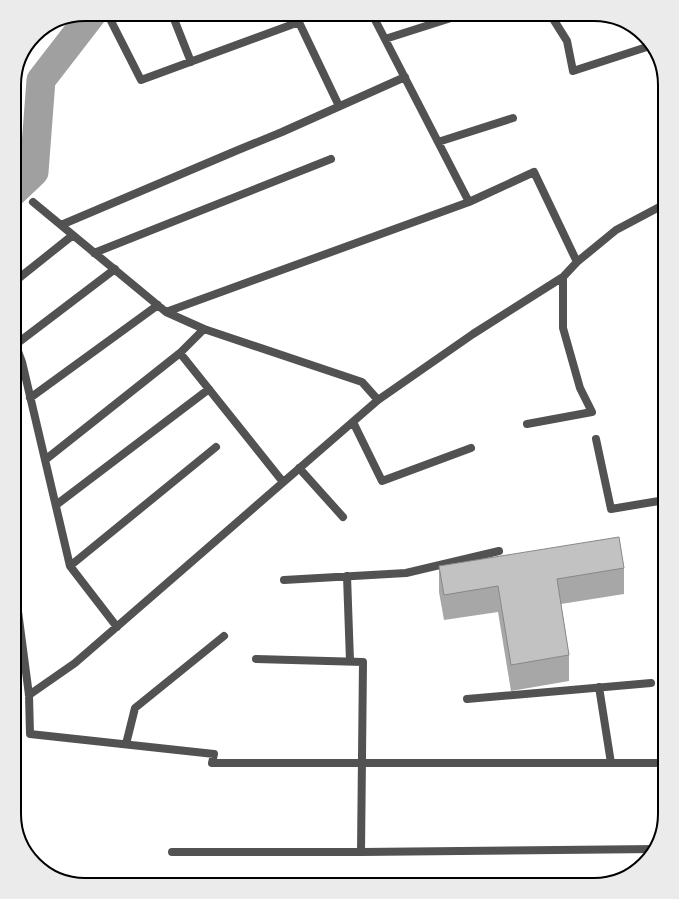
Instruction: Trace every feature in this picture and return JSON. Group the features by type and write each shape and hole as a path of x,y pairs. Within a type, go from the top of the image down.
{"street":[{"path":"111,21 141,80 191,62 290,21"},
{"path":"175,21 191,62"},
{"path":"298,21 339,106"},
{"path":"376,21 469,202"},
{"path":"385,39 442,21"},
{"path":"554,21 567,41 573,71 646,47"},
{"path":"61,225 282,132 405,77"},
{"path":"438,142 513,118"},
{"path":"94,253 331,159"},
{"path":"166,312 469,202 534,172 577,262"},
{"path":"33,202 166,312 204,329 362,382 378,400"},
{"path":"29,695 76,663 378,400 473,334 562,277 577,262 616,230 658,208"},
{"path":"21,276 73,235"},
{"path":"21,339 115,269"},
{"path":"527,424 592,412 580,388 563,328 562,277"},
{"path":"30,398 158,305"},
{"path":"45,460 180,354 204,329"},
{"path":"180,354 283,482"},
{"path":"21,359 70,566 117,627"},
{"path":"56,505 209,389"},
{"path":"353,422 382,481 471,448"},
{"path":"596,439 611,508 658,501"},
{"path":"70,566 216,446"},
{"path":"299,468 343,517"},
{"path":"284,580 406,573 499,551"},
{"path":"346,576 350,661"},
{"path":"21,634 29,695 30,734 214,754 212,763 658,763"},
{"path":"126,744 135,708 224,636"},
{"path":"256,659 362,662 361,852"},
{"path":"21,664 25,664"},
{"path":"467,699 651,683"},
{"path":"599,687 611,763"},
{"path":"172,852 647,849"}],"building":[{"path":"619,537 624,568 557,579 569,655 511,665 498,586 444,595 439,566"}],"waterway":[{"path":"21,184 34,172 41,80 87,21"}]}
